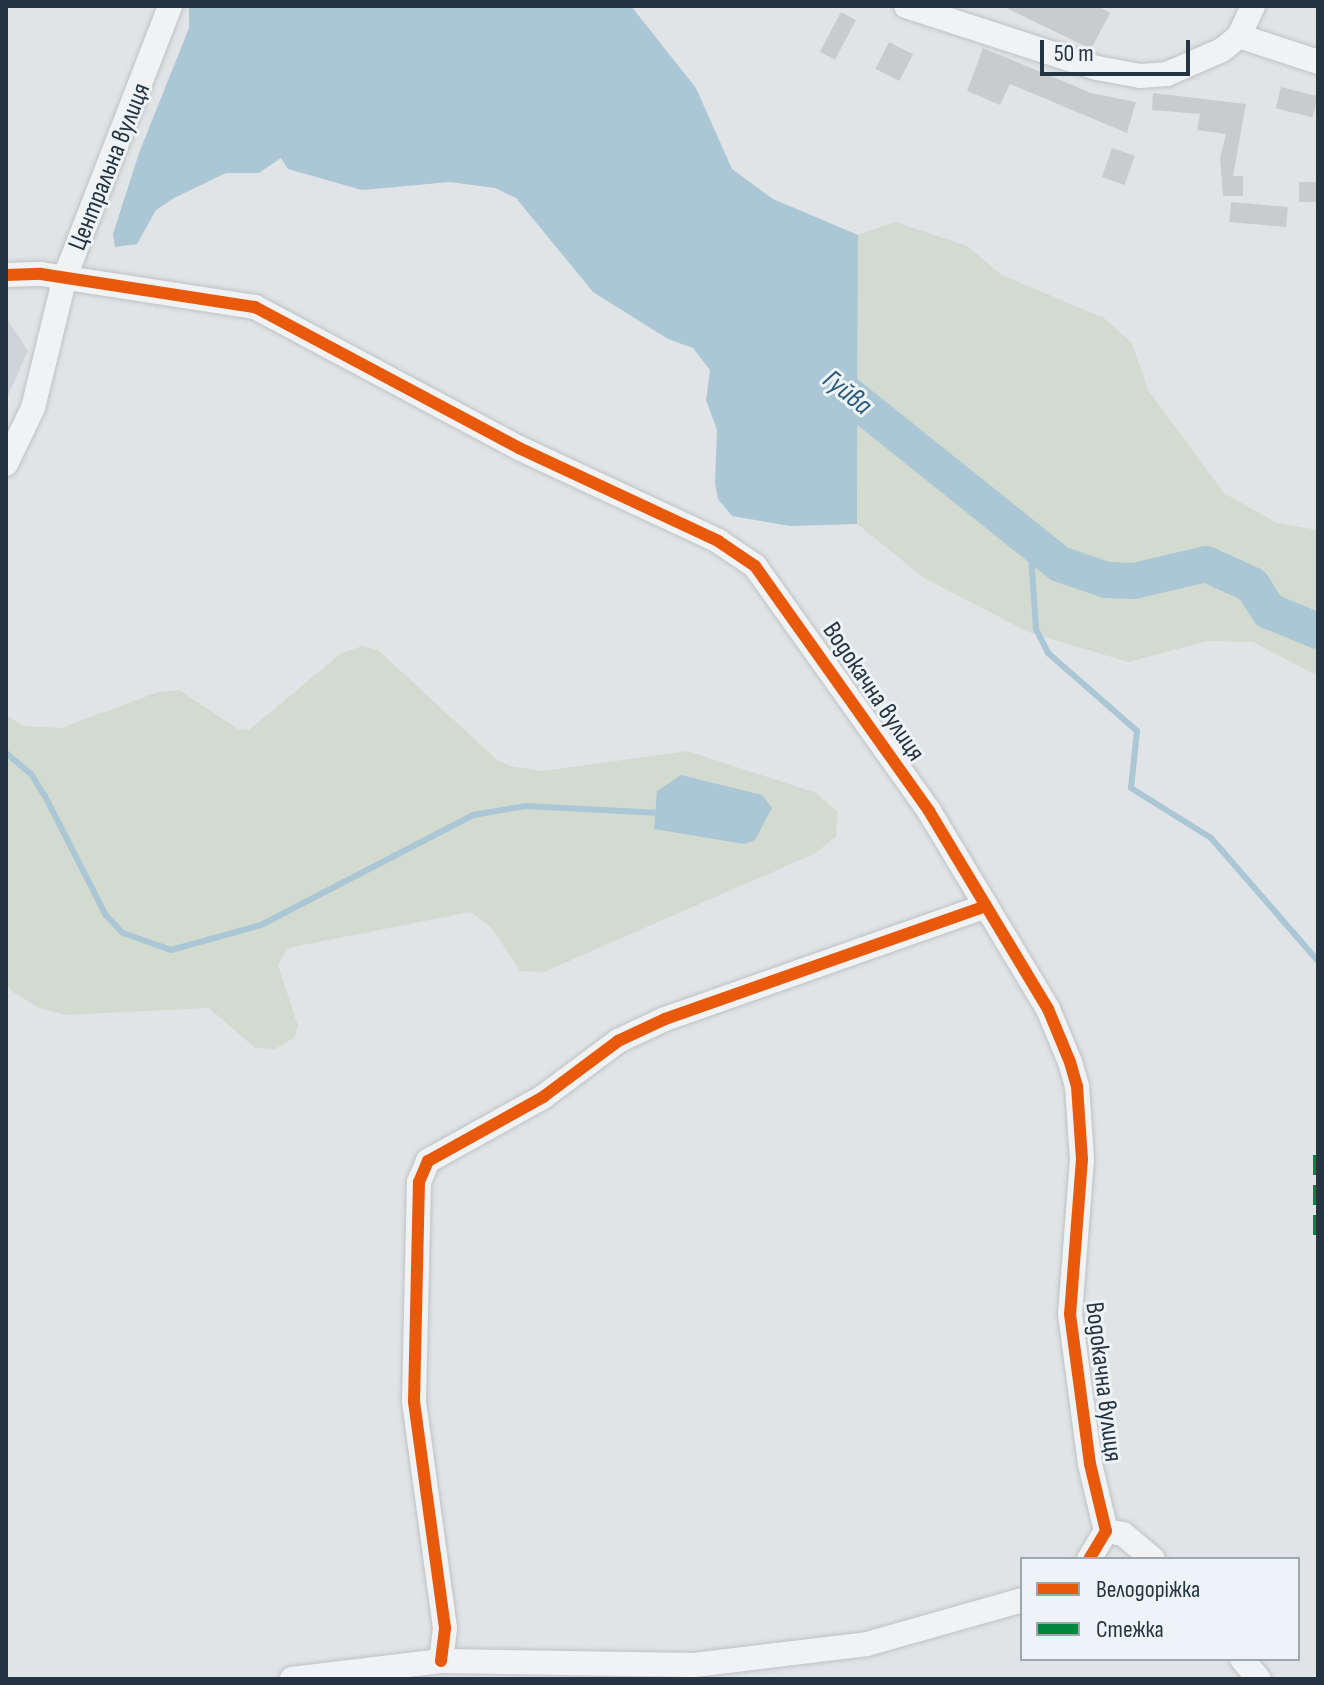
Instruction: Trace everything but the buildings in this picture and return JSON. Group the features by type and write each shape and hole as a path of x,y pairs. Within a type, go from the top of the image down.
{"street":[{"name":"Центральна вулиця","path":"6,464 33,408 65,277 170,6"},
{"path":"906,6 1097,68 1140,76 1196,64 1239,36 1253,6"},
{"path":"1239,36 1318,62"},
{"name":"Водокачна вулиця","path":"6,275 65,277 255,307 519,448 718,541 755,566 929,811 1048,1009 1077,1086 1082,1159 1070,1314 1090,1464 1106,1531"},
{"path":"441,1661 445,1628 414,1401 419,1182 428,1161 543,1097 618,1041 665,1019 986,906"},
{"path":"1090,1557 1106,1531 1123,1534 1151,1557"},
{"path":"292,1679 441,1661 694,1665 867,1644 1020,1601"},
{"path":"1244,1661 1259,1679"}],"shaded area":[{"path":"895,222 967,246 1002,275 1104,318 1132,343 1148,390 1224,493 1277,523 1318,530 1318,676 1253,642 1207,641 1128,662 1028,632 924,578 857,524 858,235"},
{"path":"6,318 28,351 6,400"},
{"path":"362,646 378,650 496,759 510,766 542,771 688,751 816,793 838,812 836,837 814,854 544,972 520,971 491,927 470,912 288,948 278,965 298,1026 294,1038 275,1049 255,1048 209,1008 66,1015 39,1008 13,992 6,984 6,715 24,726 61,728 158,692 179,690 238,729 249,730 340,654"}],"water":[{"path":"189,6 631,6 696,88 732,169 773,199 858,235 857,524 790,526 732,516 718,499 715,483 717,430 706,400 710,370 693,348 668,339 593,292 516,198 495,188 450,182 362,190 288,169 281,158 259,173 226,173 174,198 156,210 137,244 115,247 113,234 139,153 189,28"},
{"path":"681,775 762,795 772,808 755,840 744,844 654,829 657,791"}],"waterway":[{"name":"Гуйва","path":"820,372 1060,564 1106,580 1134,581 1206,564 1252,585 1269,611 1318,631"},
{"path":"1030,540 1036,629 1048,653 1137,731 1131,788 1211,838 1318,961"},
{"path":"6,753 31,774 45,796 105,914 123,933 171,950 261,925 473,815 526,806 660,813"}],"marked path":[{"path":"1318,1155 1318,1236"}],"cycle path":[{"path":"6,275 41,274 255,307 519,448 718,541 755,566 929,811 1048,1009 1070,1062 1077,1086 1082,1159 1070,1314 1090,1464 1106,1531 1090,1557"},
{"path":"441,1661 445,1628 414,1401 419,1182 428,1161 543,1097 618,1041 665,1019 986,906"}]}
